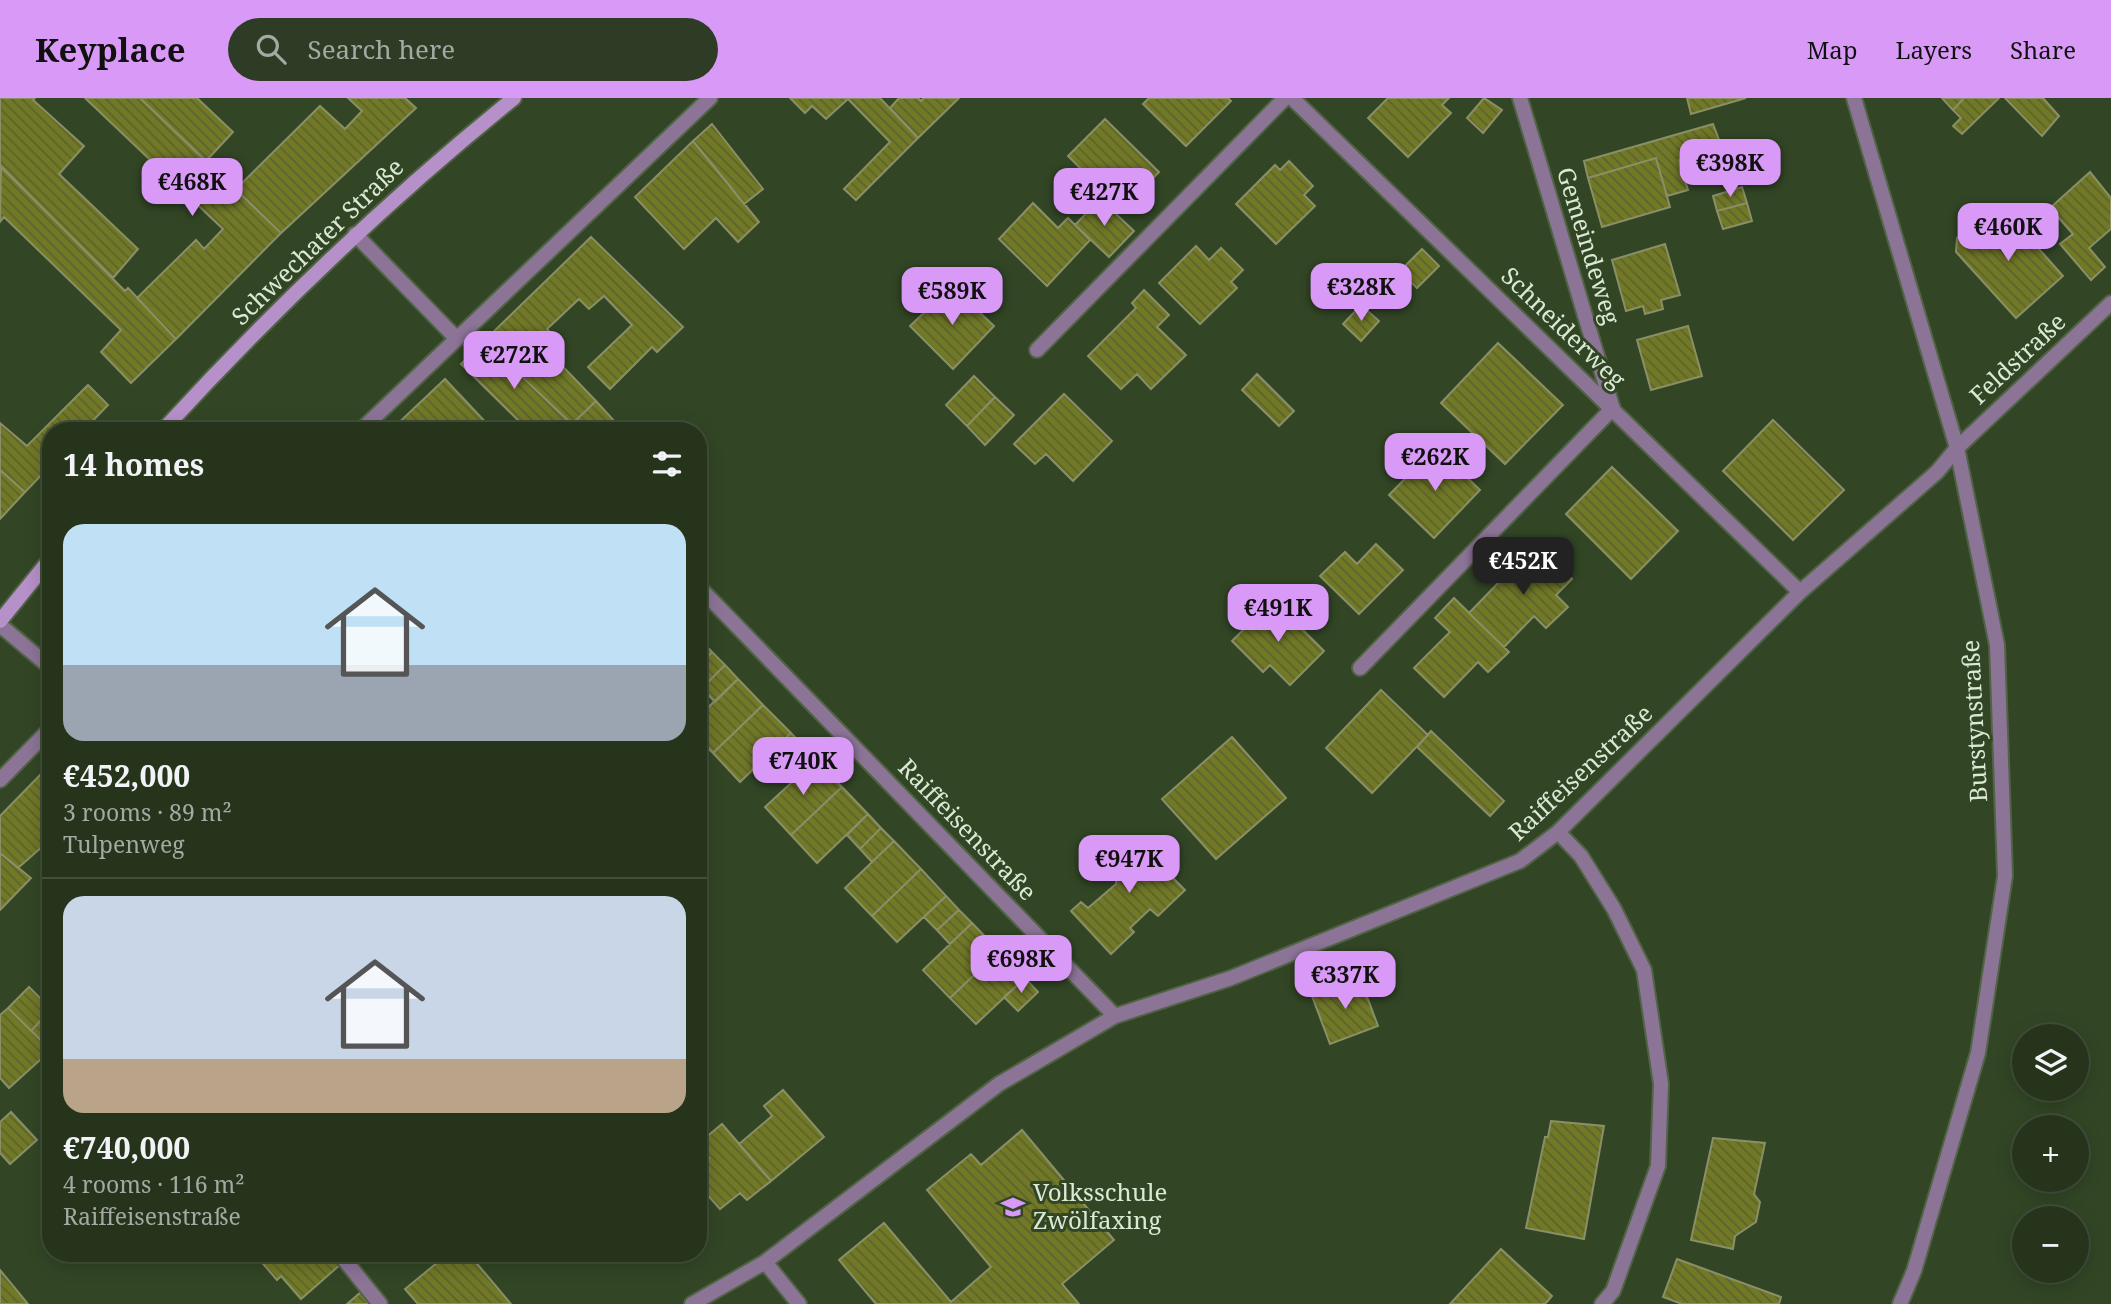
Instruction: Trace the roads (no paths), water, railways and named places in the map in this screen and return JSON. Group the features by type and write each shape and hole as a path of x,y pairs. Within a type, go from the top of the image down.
{"main road":[{"name":"Schwechater Straße","path":"170,422 229,359 355,234 514,98"},
{"path":"0,623 42,569"}],"street":[{"path":"369,422 710,98"},
{"path":"1037,350 1285,98"},
{"name":"Schneiderweg","path":"1292,98 1800,592"},
{"name":"Gemeindeweg","path":"1520,98 1613,408"},
{"name":"Burstynstraße","path":"1854,98 1957,448 1997,645 2005,876 1978,1053 1914,1270 1900,1304"},
{"path":"355,234 457,339"},
{"name":"Feldstraße","path":"1957,448 2111,303"},
{"path":"1360,668 1613,408"},
{"name":"Raiffeisenstraße","path":"692,1304 765,1262 999,1084 1115,1016 1231,978 1520,861 1558,832 1800,592 1937,472 1957,448"},
{"name":"Raiffeisenstraße","path":"707,595 1115,1016"},
{"path":"0,623 42,660"},
{"path":"0,780 42,737"},
{"path":"1558,832 1581,856 1601,887 1644,970 1661,1084 1658,1166 1613,1291 1602,1304"},
{"path":"346,1262 380,1304"},
{"path":"765,1262 799,1304"}],"place":[{"name":"Volksschule Zwölfaxing","path":"1013,1207"}]}
